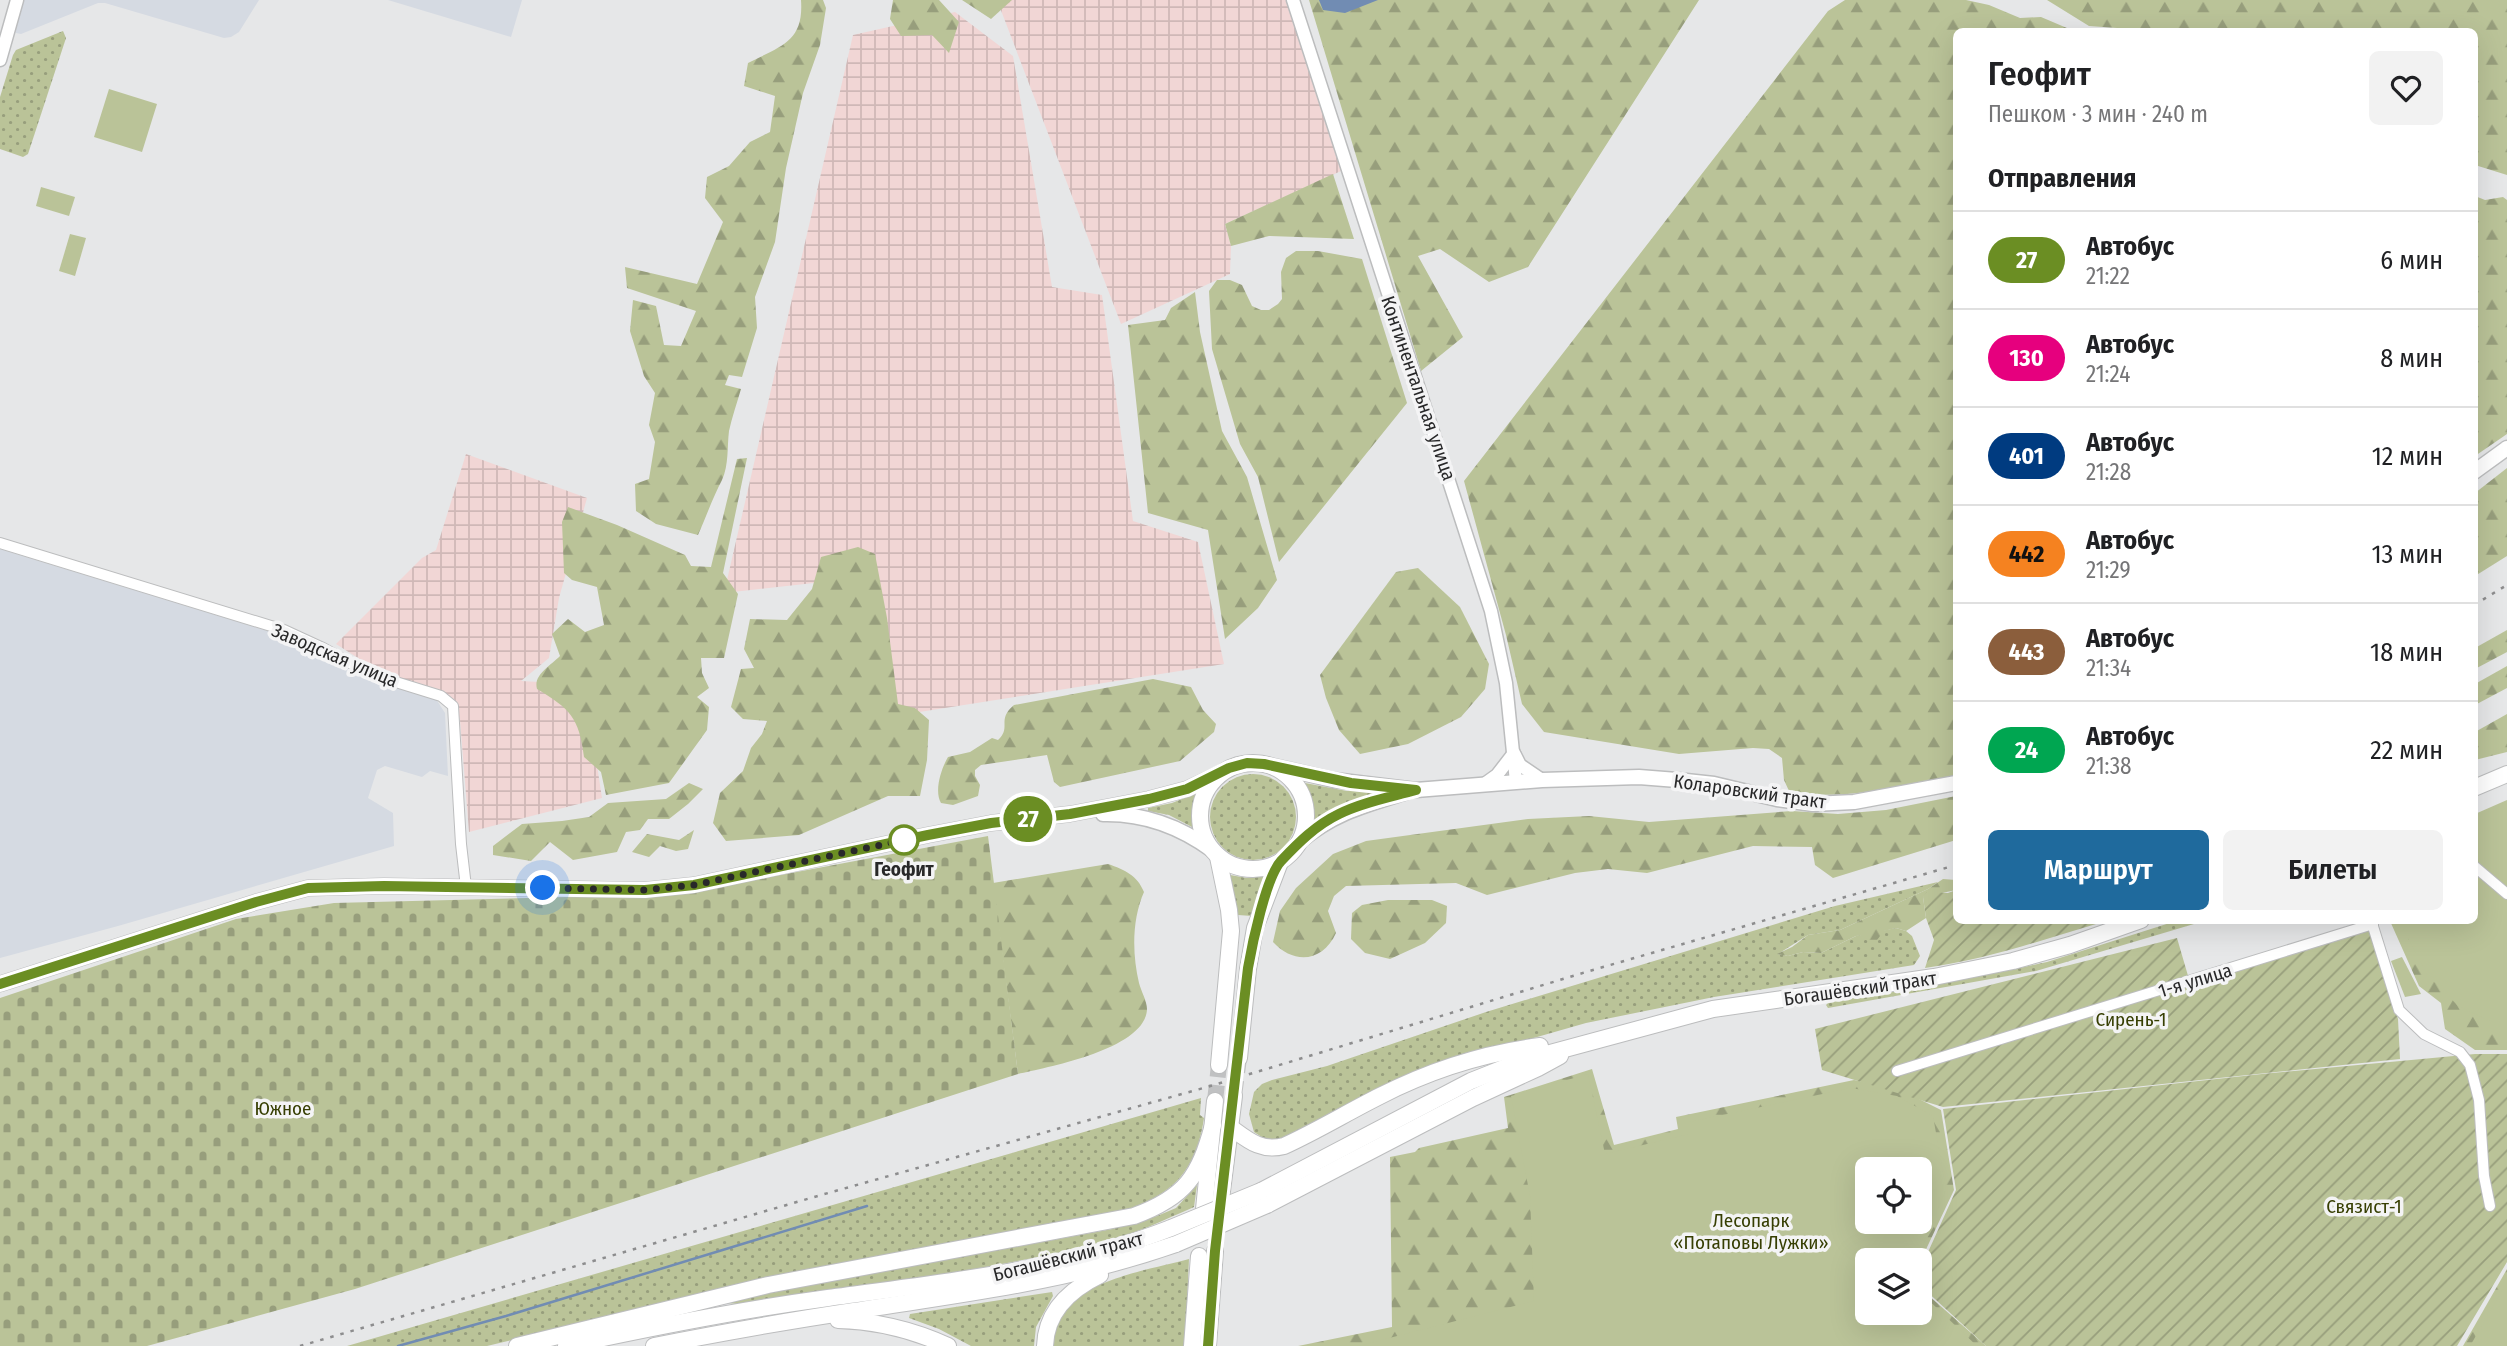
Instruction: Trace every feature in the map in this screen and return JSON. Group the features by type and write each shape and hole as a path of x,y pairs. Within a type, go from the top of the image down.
{"main road":[{"path":"2478,469 2507,448"},
{"path":"0,984 256,902 308,888 645,890 694,885 991,823 1070,814 1170,795 1247,763 1357,784 1416,790"},
{"path":"1273,766 1294,782 1303,798 1306,816 1299,842"},
{"path":"1219,1065 1231,931 1229,910 1215,854 1202,834 1200,805 1208,788 1221,773"},
{"path":"2478,786 2507,774"},
{"name":"Коларовский тракт","path":"1416,790 1542,780 1639,777 1714,784 1777,799 1813,804 1854,802 1953,784"},
{"path":"1239,1058 1255,928 1280,862 1318,826 1339,814 1416,790"},
{"path":"1070,814 1114,814 1160,822 1191,835 1235,866 1253,870 1280,862"},
{"name":"Богашёвский тракт","path":"566,1346 714,1316 977,1278 1174,1236 1264,1198 1538,1068 1577,1046 1713,1009 1934,977 2013,961 2130,924"},
{"path":"1230,1127 1252,1143 1273,1149 1296,1141 1382,1095 1443,1069 1537,1046 1577,1046"},
{"path":"1221,1199 1234,1096"},
{"path":"1204,1209 1215,1101"},
{"path":"517,1346 768,1284 1134,1216 1163,1204 1187,1183 1204,1157 1213,1125"},
{"name":"Богашёвский тракт","path":"654,1346 1031,1284 1146,1255 1174,1236"},
{"path":"1208,1346 1215,1251"},
{"path":"1045,1346 1049,1324 1068,1295 1079,1285 1146,1255"},
{"path":"1192,1346 1199,1256"},
{"path":"770,1326 831,1320 854,1321 915,1332 948,1346"}],"street":[{"path":"0,60 17,0"},
{"name":"Континентальная улица","path":"1293,0 1485,589 1501,652 1516,782"},
{"name":"Заводская улица","path":"0,544 284,630 370,674 441,696 448,701 453,706 466,887"},
{"path":"1483,785 1497,775 1514,753 1520,765 1542,780"},
{"path":"2478,869 2507,894"},
{"name":"1-я улица","path":"1897,1071 2366,924"},
{"path":"2373,924 2399,1010 2424,1034 2460,1052 2470,1065 2479,1100 2484,1176 2490,1206"}],"shaded area":[{"path":"22,0 259,0 239,32 224,38 105,3 98,3 21,34 14,29"},
{"path":"388,0 522,0 511,37"},
{"path":"997,0 1286,0 1341,171 1225,224 1231,246 1230,274 1121,324"},
{"path":"955,12 1013,56 1052,287 1102,295 1133,521 1198,542 1224,664 894,716 877,576 724,593 853,35"},
{"path":"466,454 587,498 559,598 549,658 521,681 577,684 593,739 602,798 469,832 460,720 455,700 372,667 336,644 422,558 436,550"},
{"path":"0,549 281,635 341,663 353,674 436,699 445,713 448,776 430,771 422,777 385,766 377,770 368,798 393,813 394,846 0,958"}],"green space":[{"path":"801,0 823,0 826,8 820,45 803,93 786,168 775,242 755,297 757,328 742,377 729,375 725,385 741,389 729,431 726,468 698,535 656,524 636,511 635,484 649,479 655,442 649,425 655,393 644,376 630,331 633,300 656,306 664,345 681,346 696,311 627,288 625,267 697,284 723,222 705,198 707,177 729,166 750,142 770,132 775,96 744,86 748,63 780,47 794,34 799,25"},
{"path":"893,0 939,0 959,22 949,53 932,35 901,36 890,19"},
{"path":"962,0 1012,0 991,19"},
{"path":"1309,0 1699,0 1528,267 1489,282 1440,249 1418,256 1463,337 1421,371"},
{"path":"1845,0 1966,0 1989,5 2020,18 2041,17 2067,28 1953,28 1953,776 1894,788 1831,795 1789,791 1784,780 1782,758 1769,749 1679,754 1544,732 1522,704 1464,481 1828,11"},
{"path":"2047,0 2507,0 2507,175 2478,166 2478,28 2089,26"},
{"path":"63,31 66,38 28,154 23,157 0,149 0,97 13,55 16,50"},
{"path":"109,89 157,104 142,152 94,137"},
{"path":"1333,174 1354,239 1269,236 1231,246 1225,224"},
{"path":"41,187 75,197 69,216 36,206"},
{"path":"2478,197 2485,200 2503,197 2507,200 2507,434 2478,454"},
{"path":"70,234 86,238 75,276 59,271"},
{"path":"1296,251 1318,251 1362,259 1407,403 1279,562 1258,477 1240,444 1212,349 1209,291 1217,280 1230,280 1242,285 1252,306 1269,310 1282,299 1281,272 1286,258"},
{"path":"1195,292 1200,332 1222,431 1247,477 1277,580 1258,608 1225,639 1208,530 1148,513 1128,325 1165,320 1171,308"},
{"path":"747,458 723,573 738,594 724,658 701,658 702,673 709,688 697,697 709,707 707,730 669,783 606,795 601,772 584,757 576,723 558,702 537,689 536,684 540,675 560,656 552,634 568,619 585,632 604,625 597,587 572,580 564,573 562,522 568,507 685,555 691,566 711,567 737,459"},
{"path":"2507,468 2507,556 2478,574 2478,491"},
{"path":"858,547 875,554 887,618 898,704 915,708 929,720 927,760 920,796 888,796 799,835 726,841 713,823 720,793 743,771 751,748 762,734 767,721 743,719 731,707 741,669 754,668 744,649 750,619 787,620 812,589 821,557"},
{"path":"1418,568 1460,607 1489,664 1485,689 1461,717 1408,744 1360,754 1339,730 1320,675 1396,572"},
{"path":"2507,630 2507,652 2478,667 2478,646"},
{"path":"2507,666 2507,688 2478,703 2478,682"},
{"path":"1153,679 1191,687 1203,710 1216,724 1214,732 1180,761 1060,787 1054,782 1047,755 981,765 975,770 980,785 978,796 953,805 941,803 939,780 948,757 970,752 992,738 998,740 1004,731 1006,715 1014,705"},
{"path":"2507,714 2507,752 2478,759 2478,730"},
{"path":"1253,774 1269,778 1283,787 1292,801 1296,817 1292,833 1283,847 1269,856 1253,860 1237,856 1223,847 1214,833 1210,817 1214,801 1223,787 1237,778"},
{"path":"689,783 703,789 669,819 648,819 640,830 626,832 617,852 573,860 550,842 531,861 493,855 493,846 522,824 589,817 608,803 666,799"},
{"path":"1305,783 1347,791 1397,791 1313,825 1312,804"},
{"path":"1197,793 1192,827 1169,815 1148,811 1148,808 1172,803"},
{"path":"1953,797 1953,841 1833,878 1815,865 1812,847 1753,846 1647,873 1608,869 1575,873 1487,895 1456,883 1346,886 1334,896 1328,911 1336,933 1324,950 1316,955 1299,957 1273,942 1280,911 1296,888 1333,854 1366,841 1528,819 1589,816 1649,822 1792,811 1838,814 1886,810"},
{"path":"2507,800 2507,1043 2497,1042 2490,1021 2458,1006 2427,974 2401,924 2478,924 2478,813"},
{"path":"2507,820 2507,1050 2475,1050 2445,1029 2441,1003 2419,986 2391,924 2478,924 2478,908"},
{"path":"694,830 688,849 676,851 660,846 649,857 632,852 647,834 679,840"},
{"name":"Южное","path":"988,836 1018,1074 355,1289 147,1346 0,1346 0,998 236,919 334,903 680,894"},
{"path":"1108,864 1130,874 1144,892 1134,937 1139,983 1147,1006 1142,1023 1131,1035 1093,1054 1018,1074 993,883"},
{"path":"1230,875 1247,878 1268,876 1260,890 1252,916 1238,915"},
{"path":"1943,879 1953,880 1953,891 1923,897 1926,918 1906,931 1896,928 1884,931 1877,940 1868,940 1868,935 1856,936 1821,953 1803,952 1788,956 1777,954 1808,935 1840,930 1928,889"},
{"path":"1938,882 1840,930 1808,935 1778,954 1788,956 1803,952 1821,953 1856,936 1896,928 1912,936 1920,956 1914,965 1714,997 1586,1023 1415,1072 1278,1141 1271,1143 1254,1132 1249,1114 1254,1092 1262,1084 1272,1080 1327,1066 1486,1012 1835,906"},
{"path":"1953,891 1953,924 2096,924 1990,955 1925,968 1934,940 1926,918 1923,897 1927,892"},
{"path":"1388,900 1432,900 1447,906 1446,923 1425,943 1390,959 1365,953 1351,939 1352,913 1362,905"},
{"path":"2167,924 2194,924 2036,971 1828,1008 1826,1005 1830,1001 2047,962"},
{"name":"Сирень-1","path":"2371,929 2398,1019 2400,1059 1943,1107 1822,1070 1815,1029 2177,938 2191,986"},
{"path":"2402,957 2421,994 2405,997 2391,961"},
{"name":"Связист-1","path":"2475,1054 2507,1054 2507,1262 2457,1346 1986,1346 1932,1296 1932,1248 1930,1248 1956,1190 1943,1109"},
{"name":"Лесопарк «Потаповы Лужки»","path":"1592,1069 1614,1145 1678,1129 1676,1117 1854,1080 1901,1090 1941,1110 1954,1190 1927,1248 1855,1248 1855,1325 1932,1325 1932,1299 1986,1346 1298,1346 1392,1327 1390,1157 1508,1128 1504,1097"},
{"name":"Лесопарк «Потаповы Лужки»","path":"1588,1074 1605,1154 1689,1134 1689,1122 1851,1088 1897,1096 1933,1116 1946,1189 1932,1223 1932,1157 1855,1157 1855,1234 1928,1234 1922,1248 1855,1248 1855,1325 1932,1325 1932,1303 1977,1346 1358,1346 1534,1301 1530,1196 1511,1096"},
{"path":"1201,1098 1200,1115 1204,1118 1200,1139 1185,1172 1161,1194 1108,1215 767,1278 487,1346 347,1346"},
{"path":"1197,1185 1194,1207 1104,1242 1014,1262 922,1278 739,1304 726,1303 770,1292 1112,1229 1176,1208"},
{"path":"1189,1259 1185,1346 1053,1346 1057,1324 1067,1307 1083,1294 1125,1275"},
{"path":"2507,1269 2507,1346 2463,1346"},
{"path":"2507,1282 2507,1346 2470,1346"},
{"path":"1052,1292 1053,1296 1036,1327 1034,1346 971,1346 939,1329 909,1318 910,1314"}],"water":[{"path":"1319,0 1378,0 1345,13 1323,10"}],"waterway":[{"path":"398,1346 506,1316 867,1206"}],"tunnel":[{"path":"1234,1096 1239,1058"},
{"path":"1215,1101 1219,1065"}],"railway":[{"path":"2478,603 2507,585"},
{"path":"300,1346 821,1195 1207,1087 1586,972 1953,866"}],"bus line":[{"name":"27","path":"0,984 256,902 308,888 384,886 645,890 694,885 991,823 1070,814 1170,795 1229,768 1247,763 1264,764 1368,786 1416,790 1358,807 1318,826 1280,862 1266,897 1255,928 1248,968 1215,1251 1208,1346"}],"place":[{"name":"Геофит","path":"904,840"}],"route":[{"path":"543,888 645,890 694,885 904,840"}]}
